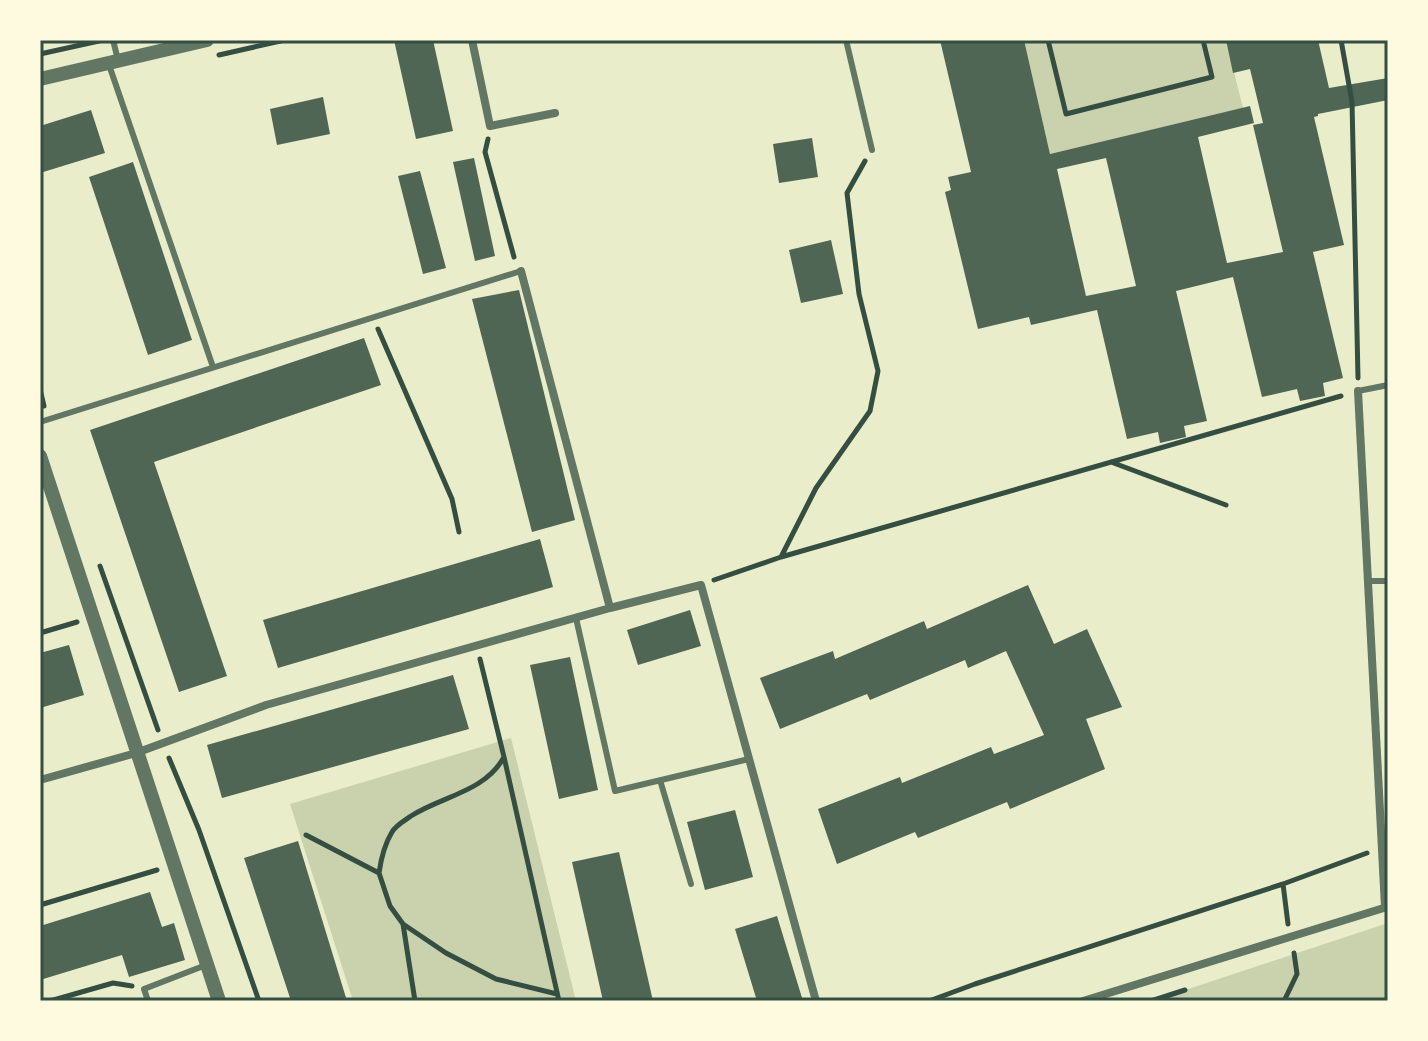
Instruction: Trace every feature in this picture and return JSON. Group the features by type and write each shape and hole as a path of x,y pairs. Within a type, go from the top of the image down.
{"street":[{"path":"40,79 207,40"},
{"path":"472,40 490,126 555,113"},
{"path":"521,271 610,608"},
{"path":"1083,1001 1387,907 1358,391"},
{"path":"40,456 219,1001"},
{"path":"40,780 136,753 266,705 701,585 816,1001"}],"lane":[{"path":"113,40 113,61 213,367"},
{"path":"846,40 872,150"},
{"path":"40,422 521,271"},
{"path":"1358,391 1388,385"},
{"path":"1368,581 1388,581"},
{"path":"576,618 615,791 749,759"},
{"path":"660,780 691,884"},
{"path":"148,1001 144,989 206,965"}],"path":[{"path":"40,54 104,40"},
{"path":"1048,40 1066,114 1212,77 1203,40"},
{"path":"701,585 781,557 1358,391 1352,102 1341,40"},
{"path":"490,126 485,152 521,271"},
{"path":"781,557 816,488 870,411 878,371 859,294 847,193 872,150"},
{"path":"373,317 452,499 459,532"},
{"path":"1111,462 1226,505"},
{"path":"95,552 259,1001"},
{"path":"40,633 93,618"},
{"path":"477,645 504,757 558,998 496,979 446,953 403,924 390,906 379,873 383,850 393,829 429,804 463,793 497,770 504,757"},
{"path":"306,835 379,873"},
{"path":"929,1001 1283,884 1382,847"},
{"path":"40,905 158,869"},
{"path":"1283,884 1297,974 1284,1001"},
{"path":"403,924 415,1001"},
{"path":"50,1001 113,983 144,989"}],"green space":[{"path":"1024,40 1226,40 1243,108 1050,154"},
{"path":"511,738 576,1001 353,1001 290,804"},
{"path":"1388,923 1388,1001 1152,1001"}],"building":[{"path":"394,40 433,40 453,131 416,139"},
{"path":"940,40 1024,40 1050,154 1250,106 1254,123 1198,137 1227,263 1283,252 1253,125 1263,123 1250,69 1233,73 1226,40 1318,40 1329,88 1388,78 1388,100 1314,117 1344,245 1313,252 1343,378 1323,383 1325,396 1300,401 1297,389 1262,397 1233,277 1176,291 1207,421 1184,426 1186,437 1160,443 1158,432 1127,439 1097,310 1031,325 1029,317 978,329 945,192 951,190 948,177 971,172","holes":["1106,158 1136,286 1086,296 1057,169"]},
{"path":"323,97 330,134 277,145 270,109"},
{"path":"91,110 105,153 40,173 40,126"},
{"path":"812,138 818,177 779,183 773,144"},
{"path":"474,158 495,256 475,261 453,162"},
{"path":"133,162 192,340 148,355 89,177"},
{"path":"420,171 446,268 423,274 398,176"},
{"path":"831,240 843,294 801,303 789,250"},
{"path":"519,290 575,520 532,532 472,299"},
{"path":"364,338 381,385 154,462 227,676 179,692 90,430"},
{"path":"540,539 553,587 278,668 263,620"},
{"path":"1028,585 1054,644 1087,629 1122,707 1086,719 1105,769 1010,809 1007,802 918,838 915,832 837,864 818,809 900,777 902,783 991,747 994,754 1044,735 1006,651 968,668 965,660 870,700 867,694 780,729 760,678 833,651 835,659 924,621 927,629"},
{"path":"690,610 701,646 638,665 627,630"},
{"path":"69,645 84,695 40,708 40,653"},
{"path":"570,657 598,790 559,799 530,665"},
{"path":"453,675 469,729 222,798 207,745"},
{"path":"735,810 753,877 705,890 687,822"},
{"path":"298,841 347,1001 291,1001 244,858"},
{"path":"619,852 653,1001 603,1001 572,862"},
{"path":"150,892 162,927 174,923 185,960 129,977 122,955 40,980 40,926"},
{"path":"777,916 803,1001 757,1001 735,929"}]}
